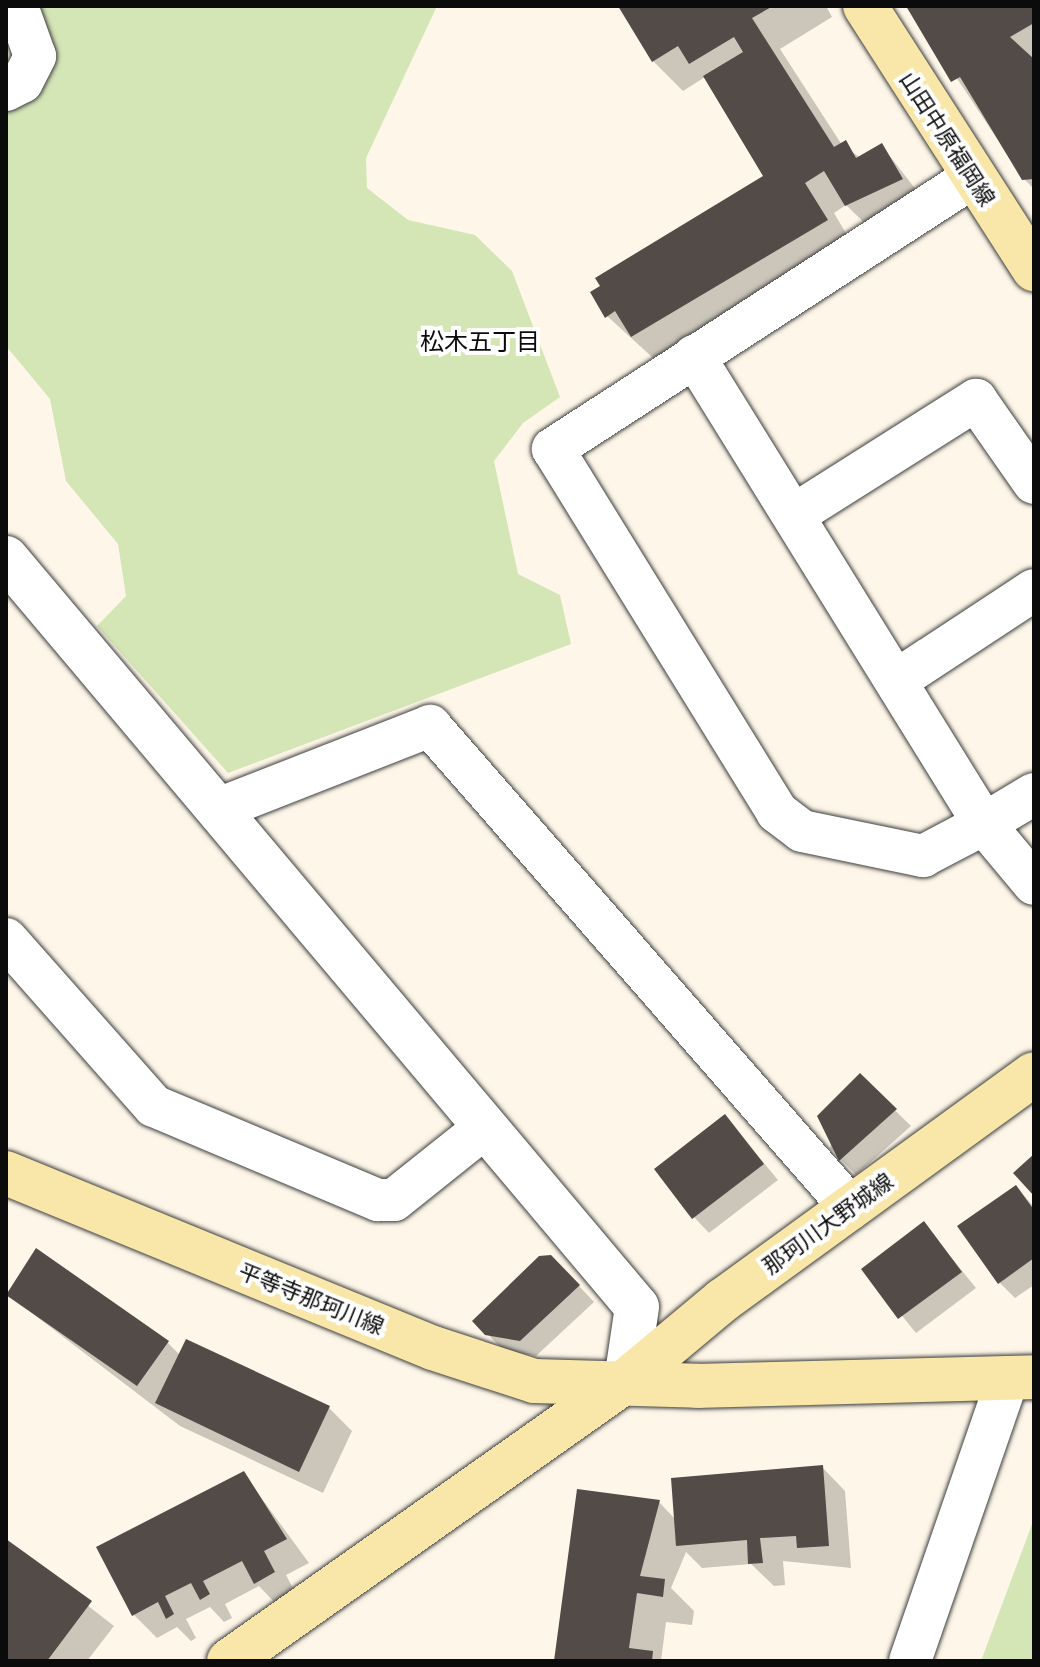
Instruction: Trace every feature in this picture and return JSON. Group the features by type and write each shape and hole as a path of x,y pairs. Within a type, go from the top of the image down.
{"main road":[{"name":"山田中原福岡線","path":"865,6 970,179 1034,269"},
{"name":"那珂川大野城線","path":"229,1661 626,1381 851,1208 1034,1074"},
{"name":"平等寺那珂川線","path":"6,1173 448,1353 534,1381 626,1381"},
{"path":"626,1381 698,1386 1021,1378"}],"street":[{"path":"6,90 22,82 35,56 17,6"},
{"path":"970,179 553,449 716,722 777,812 802,831 923,856 1034,794"},
{"path":"694,356 900,678 984,824 1034,884"},
{"path":"797,513 976,400 1034,483"},
{"path":"6,558 221,808 483,1129 637,1307 626,1381"},
{"path":"900,678 1034,590"},
{"path":"221,808 430,726 851,1208"},
{"path":"6,939 154,1106 378,1200 394,1200 483,1129"},
{"path":"910,1661 1021,1378"}],"green space":[{"path":"36,6 437,6 366,158 367,188 408,220 475,235 512,271 560,397 523,423 494,461 518,574 560,595 571,644 228,773 97,626 126,596 118,544 66,481 50,399 6,346 6,102"},
{"path":"1034,1519 1034,1661 981,1661"}],"building":[{"path":"618,6 773,6 752,18 834,147 846,140 856,158 882,143 903,179 845,206 824,171 805,183 828,220 631,337 615,311 605,318 590,292 600,286 595,278 763,176 703,76 743,52 734,37 689,64 678,46 652,62"},
{"path":"906,6 1034,6 1034,23 1010,37 1034,59 1034,179 1022,180 960,77 951,82"},
{"path":"860,1073 897,1109 839,1161 817,1116"},
{"path":"725,1114 764,1164 692,1219 654,1169"},
{"path":"1034,1154 1034,1196 1013,1173"},
{"path":"1016,1185 1034,1210 1034,1258 998,1284 957,1226"},
{"path":"924,1221 962,1272 898,1319 861,1269"},
{"path":"36,1248 169,1341 137,1386 6,1295"},
{"path":"551,1255 580,1285 520,1341 485,1335 472,1321 539,1256"},
{"path":"186,1339 330,1406 299,1472 155,1403"},
{"path":"823,1465 829,1546 797,1548 796,1536 760,1538 763,1563 748,1564 747,1540 676,1546 671,1478"},
{"path":"244,1471 287,1539 264,1551 275,1572 254,1584 242,1561 203,1581 210,1594 200,1600 191,1583 165,1596 174,1614 166,1619 158,1602 132,1616 96,1547"},
{"path":"577,1489 660,1500 640,1576 665,1579 663,1597 637,1593 629,1648 653,1651 652,1661 554,1661"},
{"path":"6,1539 92,1601 47,1661 6,1661"}],"district":[{"name":"松木五丁目","path":"480,342"}]}
